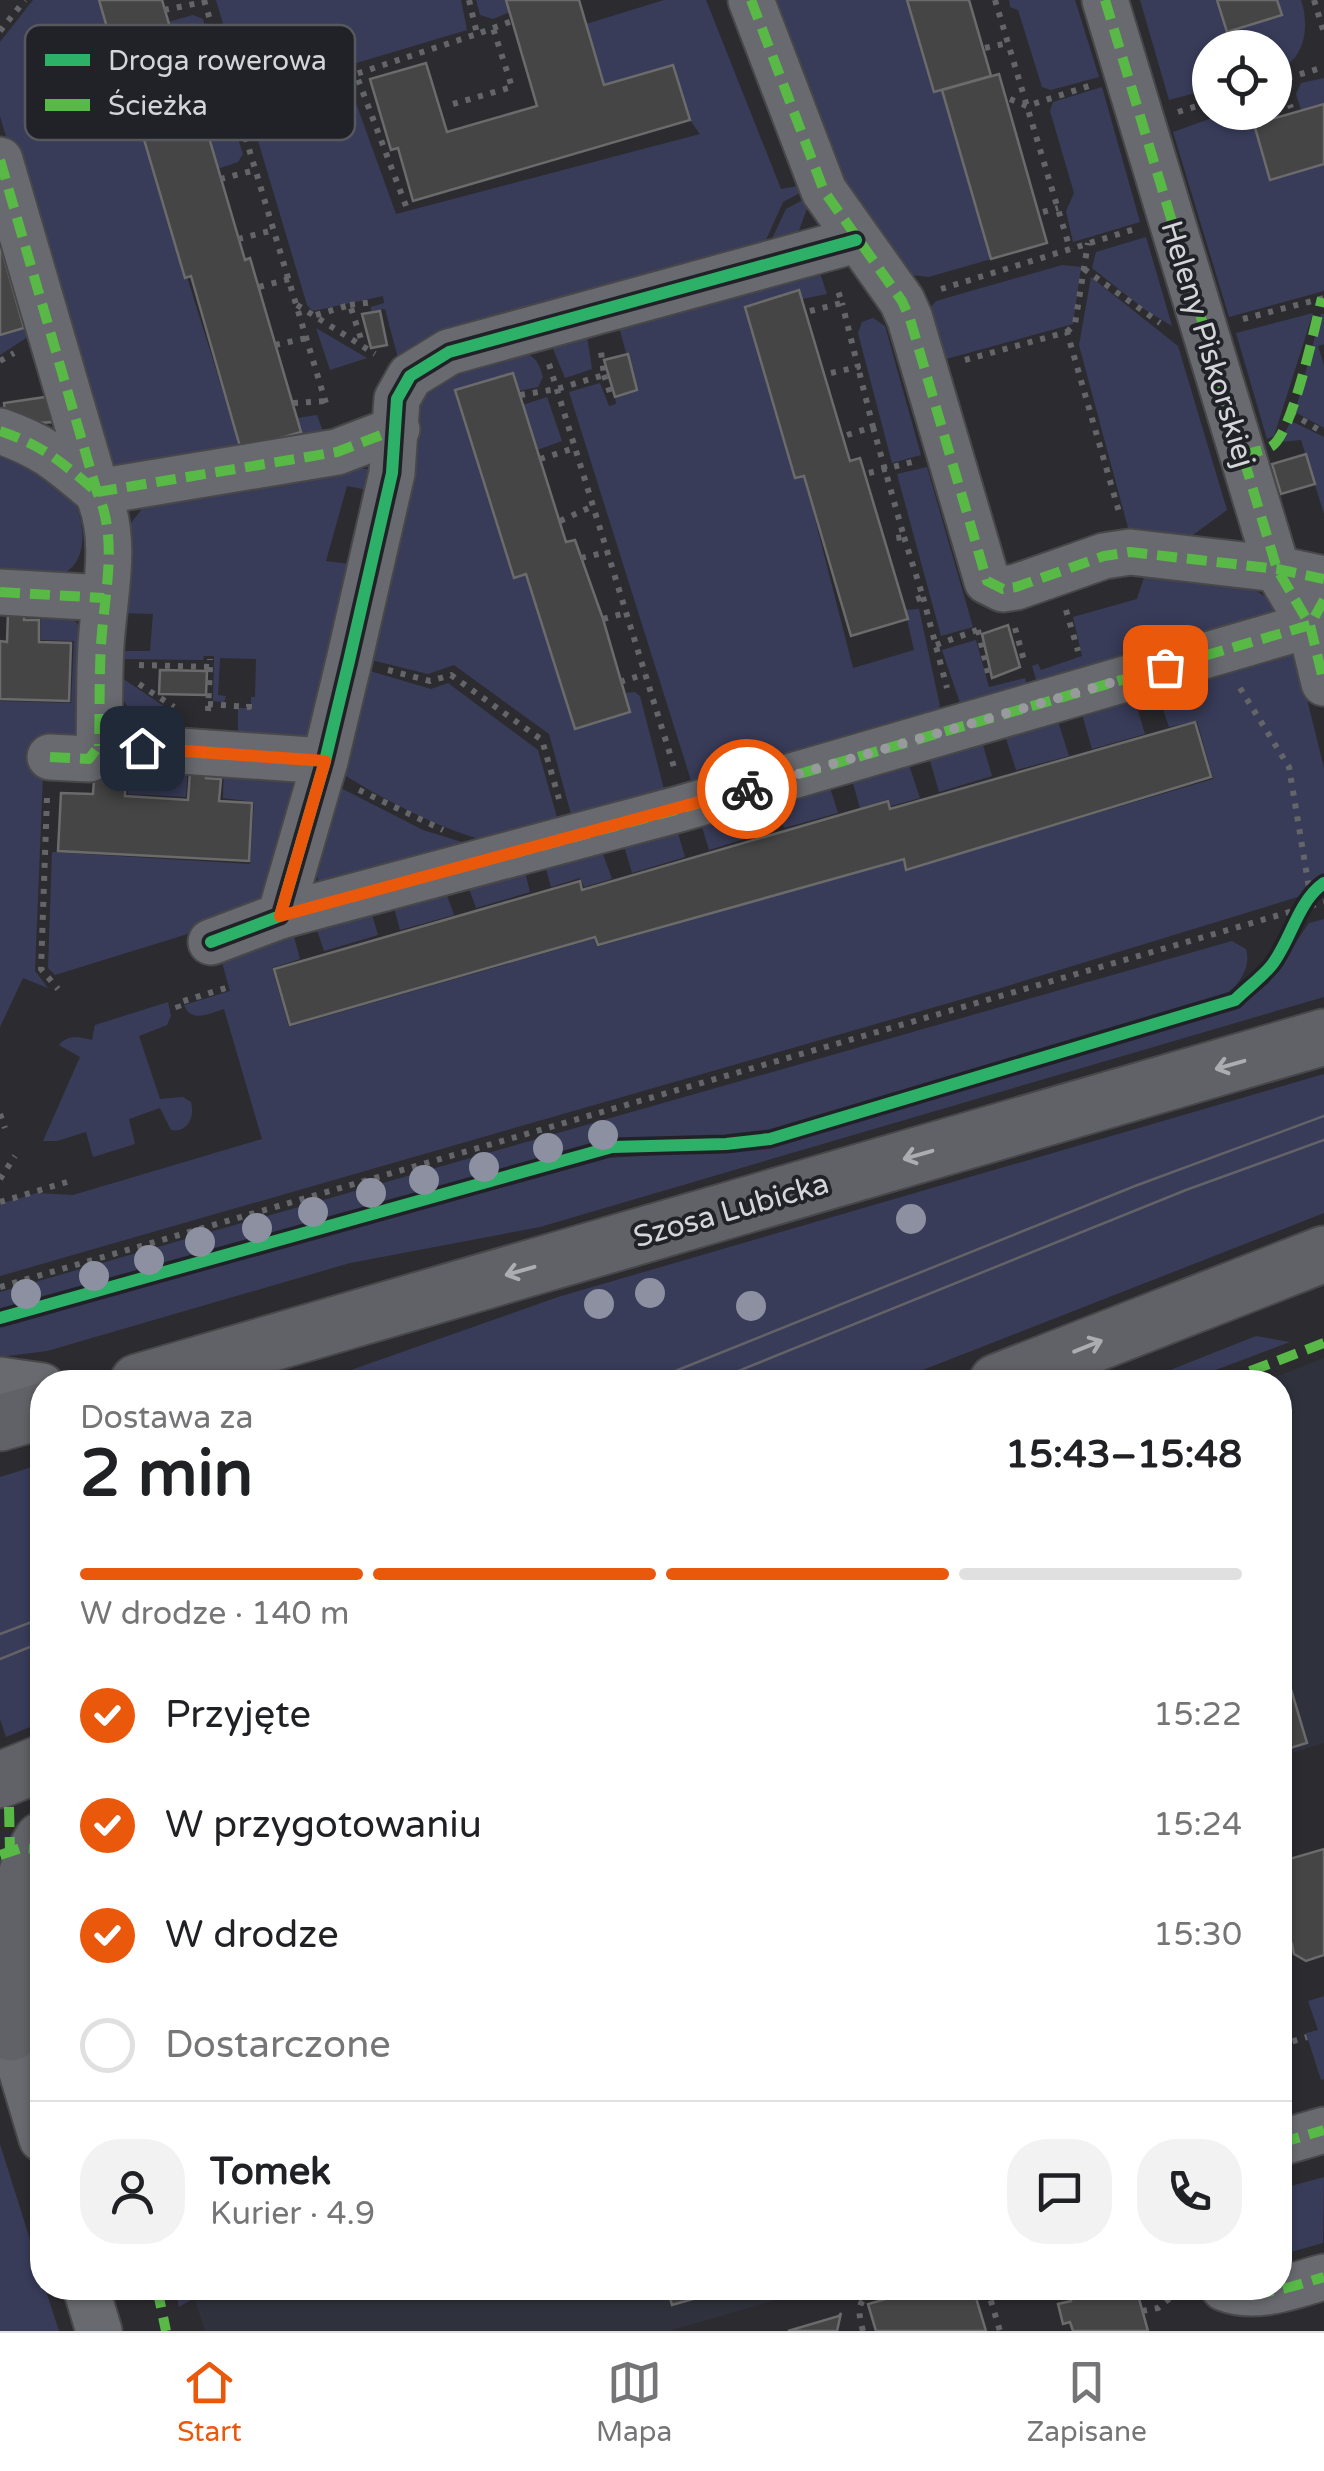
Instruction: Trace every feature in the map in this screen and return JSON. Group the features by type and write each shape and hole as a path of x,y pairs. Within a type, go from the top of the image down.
{"main road":[{"name":"Szosa Lubicka","path":"179,1370 1324,1038"},
{"path":"1028,1370 1324,1254"},
{"path":"0,1423 30,1414"},
{"path":"0,1780 30,1768"},
{"path":"6,2016 20,1898 30,1864"}],"street":[{"path":"751,0 824,191 902,301 983,572 1007,604 1055,574 1104,556 1130,552 1276,568 1324,579"},
{"name":"Heleny Piskorskiej","path":"1105,0 1276,568 1317,612 1324,682"},
{"path":"0,160 97,492 108,514 110,545 104,598 99,746 89,759 50,756"},
{"path":"280,916 323,767 392,472 397,399 410,376 449,352 856,240"},
{"path":"97,492 338,452 397,429"},
{"path":"0,431 42,448 66,463 97,492"},
{"path":"0,592 104,598"},
{"path":"211,942 280,916 686,807 958,727 1035,677 1218,652 1317,612"},
{"path":"99,746 323,767"},
{"path":"0,1380 30,1384"},
{"path":"6,2016 30,2098"},
{"path":"1292,2139 1324,2130"},
{"path":"1292,2286 1324,2277"},
{"path":"90,2300 99,2331"}],"path":[{"path":"0,32 26,0"},
{"path":"469,0 477,34"},
{"path":"995,0 1070,248"},
{"path":"1314,0 1324,33"},
{"path":"164,10 204,1 211,25"},
{"path":"406,206 356,74 512,21"},
{"path":"453,104 512,87 494,28"},
{"path":"985,48 1008,44"},
{"path":"1292,77 1324,67"},
{"path":"1010,99 1027,106 1125,75"},
{"path":"247,140 338,452"},
{"path":"1028,157 1042,154"},
{"path":"220,179 256,170"},
{"path":"1043,212 1058,208"},
{"path":"902,301 1170,218"},
{"path":"238,239 274,230"},
{"path":"926,371 1067,332 1074,324 1088,243"},
{"path":"1084,269 1209,346 1324,298"},
{"path":"259,287 289,279"},
{"path":"315,316 373,302"},
{"path":"842,303 873,428 958,727"},
{"path":"297,305 410,376"},
{"path":"350,305 364,346"},
{"path":"595,311 604,374 612,399"},
{"path":"538,327 686,807"},
{"path":"1067,332 1130,552"},
{"path":"275,344 307,338"},
{"path":"831,372 858,367"},
{"path":"520,395 557,389 604,374"},
{"path":"292,403 326,401"},
{"path":"1291,413 1324,433"},
{"path":"847,435 873,428"},
{"path":"540,460 575,448"},
{"path":"560,522 594,506"},
{"path":"889,539 904,536"},
{"path":"581,558 607,552"},
{"path":"1055,574 1078,653 1061,657"},
{"path":"909,602 923,597"},
{"path":"936,645 978,630 1007,604 1035,677"},
{"path":"603,620 626,613"},
{"path":"978,630 990,684"},
{"path":"1218,652 1289,767 1312,904"},
{"path":"349,660 430,681 451,675 542,740 570,838"},
{"path":"130,665 210,663 207,717"},
{"path":"620,682 644,674"},
{"path":"208,704 229,702 249,707 248,698"},
{"path":"50,756 42,970 58,989"},
{"path":"323,767 460,838 522,851"},
{"path":"1293,924 1312,904 1324,883"},
{"path":"0,1287 1312,904"},
{"path":"0,1114 5,1128"},
{"path":"0,1179 14,1156"},
{"path":"0,1202 68,1182"},
{"path":"1292,2041 1307,2036"},
{"path":"862,2300 858,2311 863,2331"},
{"path":"991,2300 1000,2331"},
{"path":"1142,2311 1158,2308 1168,2300"}],"shaded area":[{"path":"33,0 100,0 108,25 25,25 25,140 144,140 241,449 301,432 297,418 317,415 325,437 293,449 202,465 133,472 102,465 0,116 0,42"},
{"path":"216,0 461,0 467,30 355,63 355,25 223,25"},
{"path":"476,0 506,0 510,12 493,19 480,15"},
{"path":"664,0 706,0 781,189 809,184 809,188 783,202 761,251 398,358 385,309 371,311 371,307 384,303 383,296 313,311 307,305 258,140 355,140 355,100 396,214 700,134 690,120 604,85 586,24"},
{"path":"771,0 907,0 934,92 942,90 991,259 929,277 911,275 838,179"},
{"path":"1009,0 1075,0 1099,77 1051,90 1042,87 1018,10 1010,7"},
{"path":"1140,0 1217,0 1226,30 1192,30 1192,94 1169,100"},
{"path":"1277,0 1301,0 1305,32 1293,60 1292,30 1234,30 1281,16"},
{"path":"193,15 203,19 205,25 169,25 168,22"},
{"path":"1324,78 1324,104 1301,110 1296,94 1301,83"},
{"path":"1102,87 1140,222 1073,242 1066,211 1074,193 1050,111 1053,102"},
{"path":"1192,125 1192,130 1256,130 1270,179 1324,164 1324,291 1229,317 1173,132"},
{"path":"209,140 238,140 243,154 238,162 217,169"},
{"path":"812,195 798,233 769,245 786,209"},
{"path":"1146,237 1172,326 1092,268 1096,252"},
{"path":"1062,265 1081,267 1073,324 939,361 926,313 936,301"},
{"path":"820,273 827,294 802,299 799,291 745,307 795,478 804,476 853,668 914,650 905,610 919,609 940,706 938,714 694,790 569,392 600,383 609,406 616,404 615,397 636,390 618,323"},
{"path":"1091,277 1178,346 1227,510 1186,540 1130,535 1079,345"},
{"path":"1313,313 1274,436 1267,439 1236,333"},
{"path":"1321,314 1324,344 1318,346 1324,365 1324,428 1295,412"},
{"path":"34,316 37,331 0,355 0,335 24,328 22,318"},
{"path":"873,318 885,326 921,455 892,463 858,333 862,322"},
{"path":"316,328 367,358 330,370"},
{"path":"587,337 592,369 565,378 554,343"},
{"path":"522,351 534,358 540,368 543,377 538,387 518,391 512,373 455,391 514,578 526,574 575,729 629,712 624,693 635,692 640,696 664,789 661,798 574,825 549,734 454,665 428,674 367,659 408,402 424,380"},
{"path":"547,397 562,441 537,450 523,405"},
{"path":"1291,421 1324,437 1324,514 1301,440 1280,442"},
{"path":"0,448 54,478 73,499 81,525 81,551 67,571 49,577 0,573"},
{"path":"927,467 973,627 941,636 897,474"},
{"path":"337,468 368,469 376,478 378,492 347,486 326,561 358,565 310,740 238,737 238,708 251,708 251,697 255,697 256,659 220,658 218,695 226,696 224,702 213,701 214,656 204,656 203,660 121,659 113,651 150,651 153,614 119,613 124,532 145,505"},
{"path":"1148,565 1243,585 1261,593 1282,617 1039,689 1032,666 1038,664 1041,670 1082,656 1073,617 1137,599"},
{"path":"41,609 69,614 86,634 83,745 44,750 35,971 48,988 23,978 0,1027 0,701 71,703 74,641 41,640"},
{"path":"976,640 989,687 1025,678 1029,691 963,712 942,650"},
{"path":"1293,642 1324,768 1324,875 1301,896 994,990 0,1276 0,1204 37,1193 73,1195 262,1139 224,1009 196,1016 184,1005 230,991 220,955 293,933 300,959 272,968 289,1027 594,939 597,947 904,859 907,869 1213,779 1197,721 1169,727 1155,685"},
{"path":"363,669 431,689 448,683 538,750 560,828 507,843 469,836 420,816 337,770"},
{"path":"116,674 174,713 171,730 149,724 133,713 121,696"},
{"path":"1132,691 1145,734 1092,749 1080,707"},
{"path":"1056,715 1069,756 1016,770 1003,729"},
{"path":"980,735 992,776 939,792 927,750"},
{"path":"906,756 920,798 891,806 889,799 860,808 850,773"},
{"path":"129,763 188,767 186,797 128,794"},
{"path":"224,768 298,771 274,892 220,924 55,975 48,968 52,852 250,864 254,802 223,798"},
{"path":"827,778 838,813 784,828 773,794"},
{"path":"333,784 423,830 491,851 324,887 315,867 315,853"},
{"path":"753,800 764,833 709,850 699,817"},
{"path":"675,823 685,857 632,873 622,839"},
{"path":"600,846 612,879 584,887 580,878 551,887 544,862"},
{"path":"524,868 530,892 476,908 467,883"},
{"path":"445,890 454,915 400,930 393,904"},
{"path":"371,911 378,935 324,951 316,927"},
{"path":"1324,919 1324,997 540,1227 350,1263 47,1351 0,1357 0,1326 609,1158 757,1149 1237,1008 1268,983 1309,923"},
{"path":"1232,941 1246,949 1247,963 1238,983 1221,998 757,1134 628,1139 0,1312 0,1292"},
{"path":"168,1002 171,1016 167,1025 139,1036 160,1099 183,1097 191,1102 191,1118 186,1126 171,1130 160,1108 129,1119 135,1144 93,1157 86,1132 43,1141 80,1057 59,1045 70,1038 92,1040 95,1025"},
{"path":"1324,1074 1324,1213 923,1370 351,1370 558,1297"},
{"path":"1256,1336 1290,1342 1216,1370 1170,1370"},
{"path":"1324,1358 1324,1743 1292,1753 1292,1370"},
{"path":"30,1468 30,1727 6,1737 0,1719 0,1477"},
{"path":"1324,1996 1321,2080 1306,2033 1318,2030 1308,2001"},
{"path":"0,2144 30,2240 30,2300 49,2300 59,2331 0,2331"},
{"path":"1324,2177 1323,2243 1292,2252 1292,2186"},
{"path":"195,2300 776,2300 669,2331 205,2331"}],"building":[{"path":"99,0 162,0 169,25 106,25"},
{"path":"506,0 579,0 604,85 673,65 690,120 413,201 398,148 391,150 370,79 426,63 447,132 537,106"},
{"path":"907,0 969,0 991,76 934,92"},
{"path":"1217,0 1277,0 1282,15 1226,30"},
{"path":"999,74 1047,243 991,259 942,90"},
{"path":"1324,104 1324,164 1270,180 1256,130 1292,130 1292,113"},
{"path":"144,140 210,140 245,260 250,258 301,432 241,450 191,276 185,278"},
{"path":"0,243 24,328 0,335"},
{"path":"799,290 850,461 860,458 908,619 851,636 804,476 795,478 745,307"},
{"path":"380,311 387,345 371,348 362,314"},
{"path":"628,354 637,390 615,397 604,360"},
{"path":"513,373 566,542 575,540 630,712 575,729 526,574 514,578 455,390"},
{"path":"52,396 54,422 6,425 4,403"},
{"path":"1306,454 1315,484 1281,494 1272,464"},
{"path":"8,613 24,614 24,620 39,620 39,642 71,643 69,701 0,699 0,641 7,642"},
{"path":"1008,625 1020,667 992,678 982,634"},
{"path":"160,670 207,671 206,695 159,694"},
{"path":"1195,722 1211,777 906,870 904,859 598,945 595,937 290,1025 274,969 580,881 582,890 888,801 890,809"},
{"path":"95,766 111,767 111,774 126,774 125,796 188,800 190,772 206,772 206,778 221,779 219,801 252,803 249,861 58,851 61,793 93,794"},
{"path":"1292,1692 1307,1743 1292,1747"},
{"path":"1324,1849 1324,1955 1306,1961 1294,1954 1292,1944 1292,1858"},
{"path":"882,2300 977,2300 986,2331 876,2331 868,2304"},
{"path":"1139,2300 1148,2331 1073,2331 1070,2322 1063,2324 1058,2304"},
{"path":"841,2313 837,2331 788,2331 839,2316"}],"tram line":[{"path":"678,1370 1135,1186 1324,1116"},
{"path":"741,1370 1186,1190 1324,1140"},
{"path":"0,1634 30,1623"},
{"path":"0,1659 30,1647"}],"marked path":[{"path":"751,0 824,191 902,301 910,319 987,581 1003,589 1016,587 1104,556 1130,552 1277,569 1324,579"},
{"path":"1105,0 1277,569 1310,625 1324,683"},
{"path":"0,160 104,510 109,548 101,645 99,746"},
{"path":"1242,455 1269,448 1280,437 1295,400 1322,298"},
{"path":"97,492 337,452 397,429"},
{"path":"0,431 41,449 97,492"},
{"path":"0,592 104,598"},
{"path":"280,916 679,809 1310,625 1324,600"},
{"path":"50,757 89,759 99,746 110,746 325,761"},
{"path":"1253,1370 1324,1343"},
{"path":"9,1807 10,1851"},
{"path":"0,1855 30,1848"},
{"path":"1292,2139 1324,2130"},
{"path":"1292,2287 1324,2277"},
{"path":"160,2300 166,2331"}],"cycle path":[{"path":"211,942 280,916 325,761 392,473 397,399 410,376 449,352 856,240"},
{"path":"0,1318 612,1147 770,1139 1235,1000 1271,966 1307,900 1324,883"}],"way so far":[{"path":"747,789 1165,667"}],"route":[{"path":"142,748 325,761 280,916 747,789"}]}
